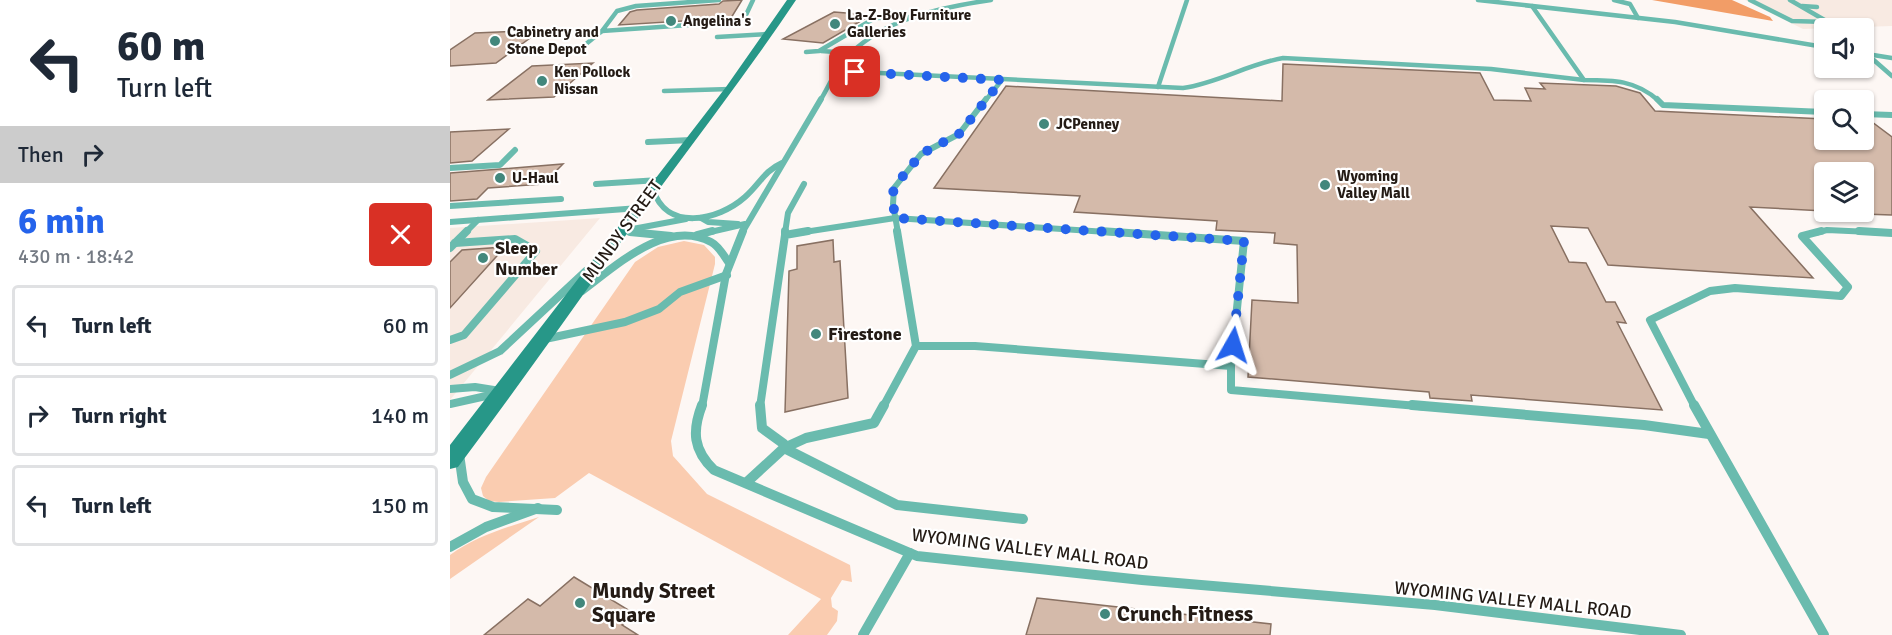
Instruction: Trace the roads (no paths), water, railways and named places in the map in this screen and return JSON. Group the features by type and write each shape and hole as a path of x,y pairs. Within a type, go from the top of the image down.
{"main road":[{"name":"MUNDY STREET","path":"454,455 504,392 639,207 730,89 792,0"}],"lane":[{"path":"586,44 602,31 617,11 719,0"},
{"path":"602,31 732,22 745,17 753,0"},
{"name":"WYOMING VALLEY MALL ROAD","path":"991,0 954,6 918,17 882,32 851,53 838,71 756,211 745,224 729,263 705,399 695,430 702,459 714,470 747,482 910,554 1142,580 1435,605 1681,635"},
{"path":"1158,87 1187,0"},
{"path":"1478,0 1638,18 1814,45"},
{"path":"1614,0 1630,4 1638,18"},
{"path":"1750,0 1792,21 1828,22 1790,0"},
{"path":"1532,6 1584,80"},
{"path":"1801,6 1817,7"},
{"path":"819,51 874,18 918,17"},
{"path":"732,22 731,27 717,37 768,34"},
{"path":"806,52 851,53"},
{"path":"1874,55 1892,58"},
{"path":"838,71 1194,87 1269,59 1283,58 1491,69 1584,80 1626,81 1644,86 1663,105 1814,112"},
{"path":"1874,61 1892,76"},
{"path":"747,482 784,448 806,438 874,423 916,346 892,194 899,181 921,154 959,134 1002,80"},
{"path":"664,91 730,89"},
{"path":"1874,114 1892,115"},
{"path":"648,142 691,140"},
{"path":"450,168 500,165 515,150"},
{"path":"622,231 701,218 740,201 752,190 766,170 783,163"},
{"path":"596,184 656,185 664,210 686,219"},
{"path":"804,184 788,213 760,404 762,428 784,444 784,448 897,505 1023,519"},
{"path":"450,206 561,199"},
{"path":"450,222 639,207"},
{"path":"701,218 708,222 745,224"},
{"path":"785,235 895,218 1244,241 1231,366 1231,390 1644,425 1709,434"},
{"path":"453,246 478,220"},
{"path":"622,231 672,236 696,235 745,224"},
{"path":"1824,635 1709,434 1650,320 1710,291 1735,288 1841,296 1848,287 1802,236 1827,230 1892,233"},
{"path":"696,235 713,242 729,263"},
{"path":"576,296 642,249 672,236"},
{"path":"450,340 464,334 536,251 515,239 453,246"},
{"path":"450,375 500,351 609,250"},
{"path":"543,339 625,322 659,309 680,292 727,276"},
{"path":"916,346 975,346 1231,366"},
{"path":"450,388 476,387 504,392"},
{"path":"450,404 504,392"},
{"path":"454,455 466,493 476,503 486,508 546,506 557,510"},
{"path":"450,547 486,527 546,506"},
{"path":"863,635 910,554"}],"place":[{"name":"Angelina's","path":"671,21"},
{"name":"La-Z-Boy Furniture Galleries","path":"835,24"},
{"name":"Cabinetry and Stone Depot","path":"495,41"},
{"name":"Ken Pollock Nissan","path":"542,81"},
{"name":"JCPenney","path":"1044,124"},
{"name":"U-Haul","path":"500,178"},
{"name":"Wyoming Valley Mall","path":"1325,185"},
{"name":"Sleep Number","path":"483,258"},
{"name":"Firestone","path":"816,334"},
{"name":"Mundy Street Square","path":"580,603"},
{"name":"Crunch Fitness","path":"1105,614"}]}
